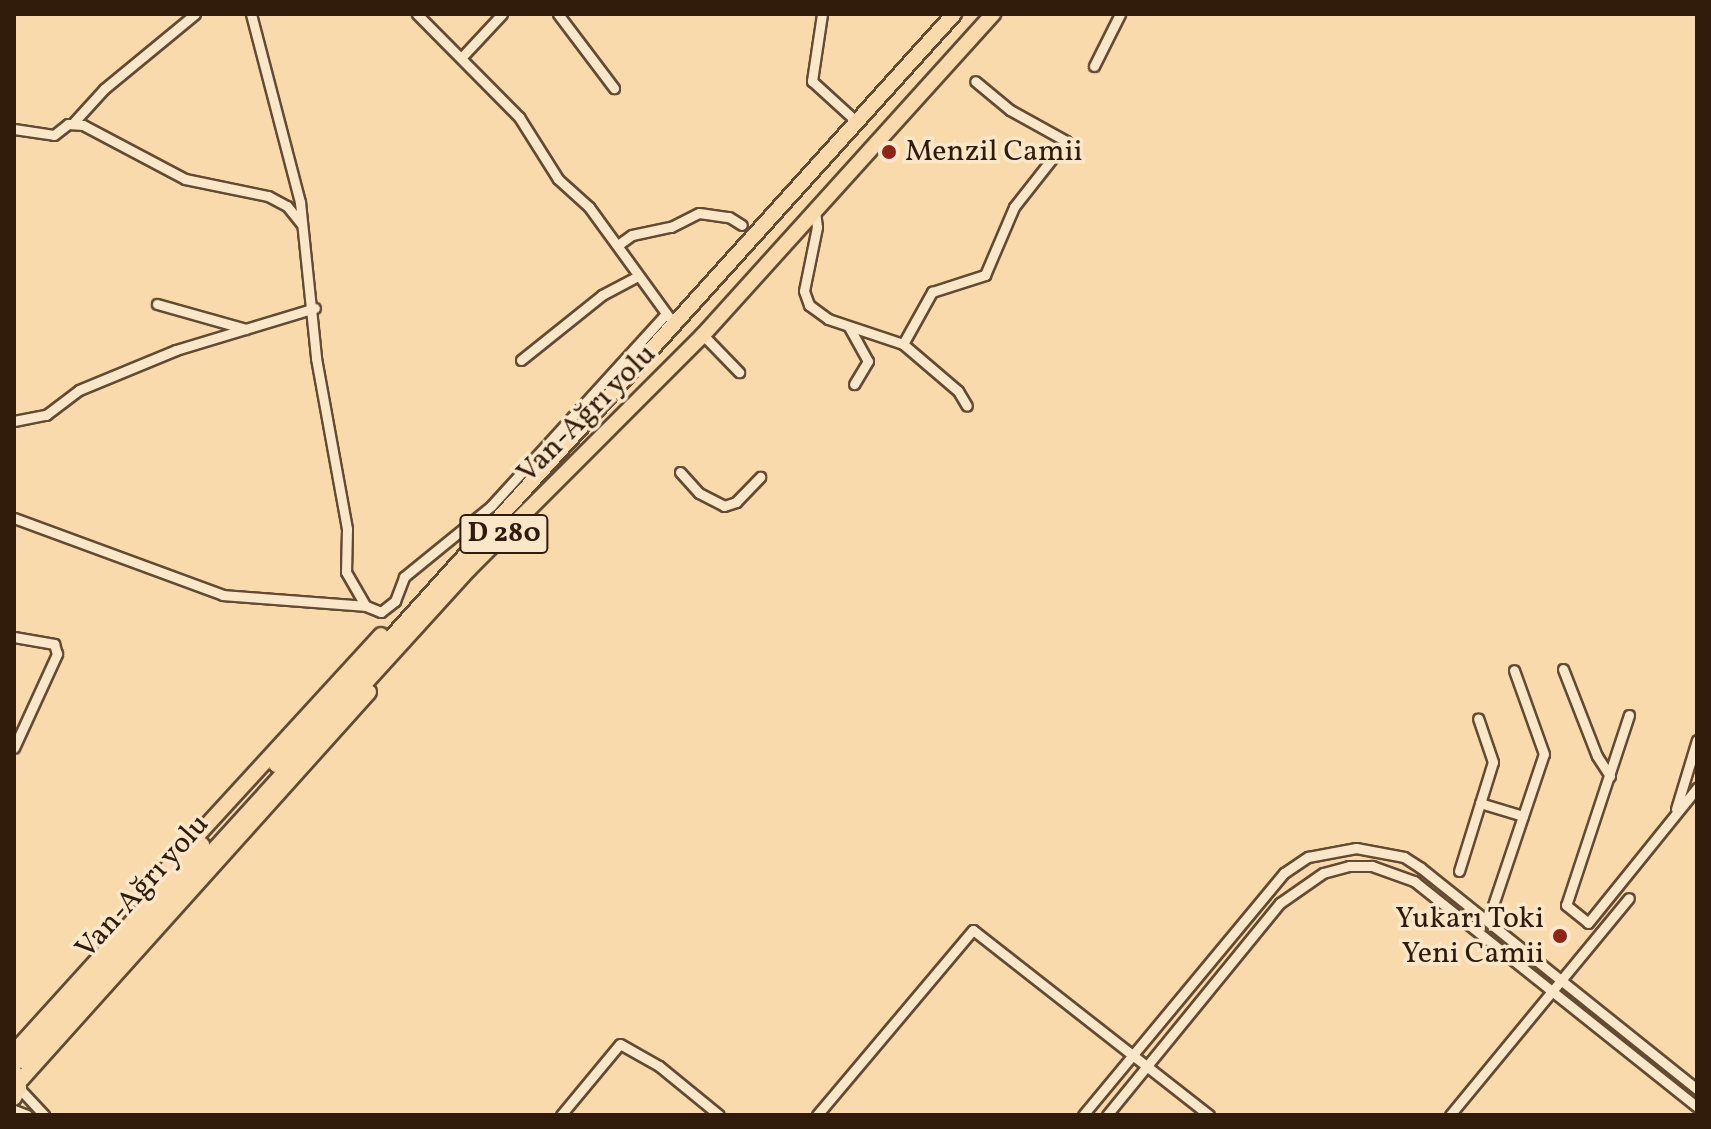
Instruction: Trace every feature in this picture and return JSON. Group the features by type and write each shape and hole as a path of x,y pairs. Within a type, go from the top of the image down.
{"highway":[{"name":"D 280","path":"430,604 671,317 954,14"},
{"name":"Van-Ağrı yolu","path":"17,1075 430,604 703,335 993,14"},
{"path":"14,1039 367,648 430,604"},
{"path":"17,1075 377,683 430,604"}],"street":[{"path":"14,129 54,135 74,122 104,89 195,14"},
{"path":"251,14 294,174 315,308 316,358 347,529 346,572 366,606"},
{"path":"14,518 223,595 366,606 381,612 395,601 404,577 491,506 671,317 589,207 558,179 519,117 417,14"},
{"path":"461,58 502,14"},
{"path":"558,14 614,88"},
{"path":"822,14 812,81 856,121"},
{"path":"1094,66 1120,14"},
{"path":"903,344 932,292 985,275 1014,207 1066,141 1010,110 975,81"},
{"path":"74,122 185,179 268,196 287,206 301,223"},
{"path":"815,211 817,227 806,299 817,313 903,344 958,391 967,406"},
{"path":"618,245 632,235 671,227 699,213 729,217 742,225"},
{"path":"521,360 602,295 638,276"},
{"path":"157,304 249,329"},
{"path":"14,421 46,415 79,390 132,367 315,308"},
{"path":"847,325 868,361 854,384"},
{"path":"703,335 739,372"},
{"path":"680,472 705,498 724,506 736,502 760,477"},
{"path":"14,637 54,644 57,654 14,748"},
{"path":"1563,669 1597,756 1610,776"},
{"path":"1488,920 1544,754 1514,670"},
{"path":"1629,715 1566,905 1588,923 1697,788"},
{"path":"1459,871 1493,762 1478,718"},
{"path":"1674,816 1697,740"},
{"path":"1480,803 1523,816"},
{"path":"1083,1115 1268,888 1308,857 1356,848 1404,857 1488,920 1697,1089"},
{"path":"1107,1115 1280,903 1323,873 1349,866 1372,866 1414,881 1697,1107"},
{"path":"1450,1115 1629,898"},
{"path":"1601,907 1613,917"},
{"path":"817,1115 967,931 984,934 1209,1115"},
{"path":"561,1115 620,1044 659,1066 719,1115"},
{"path":"17,1075 44,1115"},
{"path":"14,1110 27,1115"}],"place":[{"name":"Menzil Camii","path":"889,152"},
{"name":"Yukarı Toki Yeni Camii","path":"1560,936"}]}
